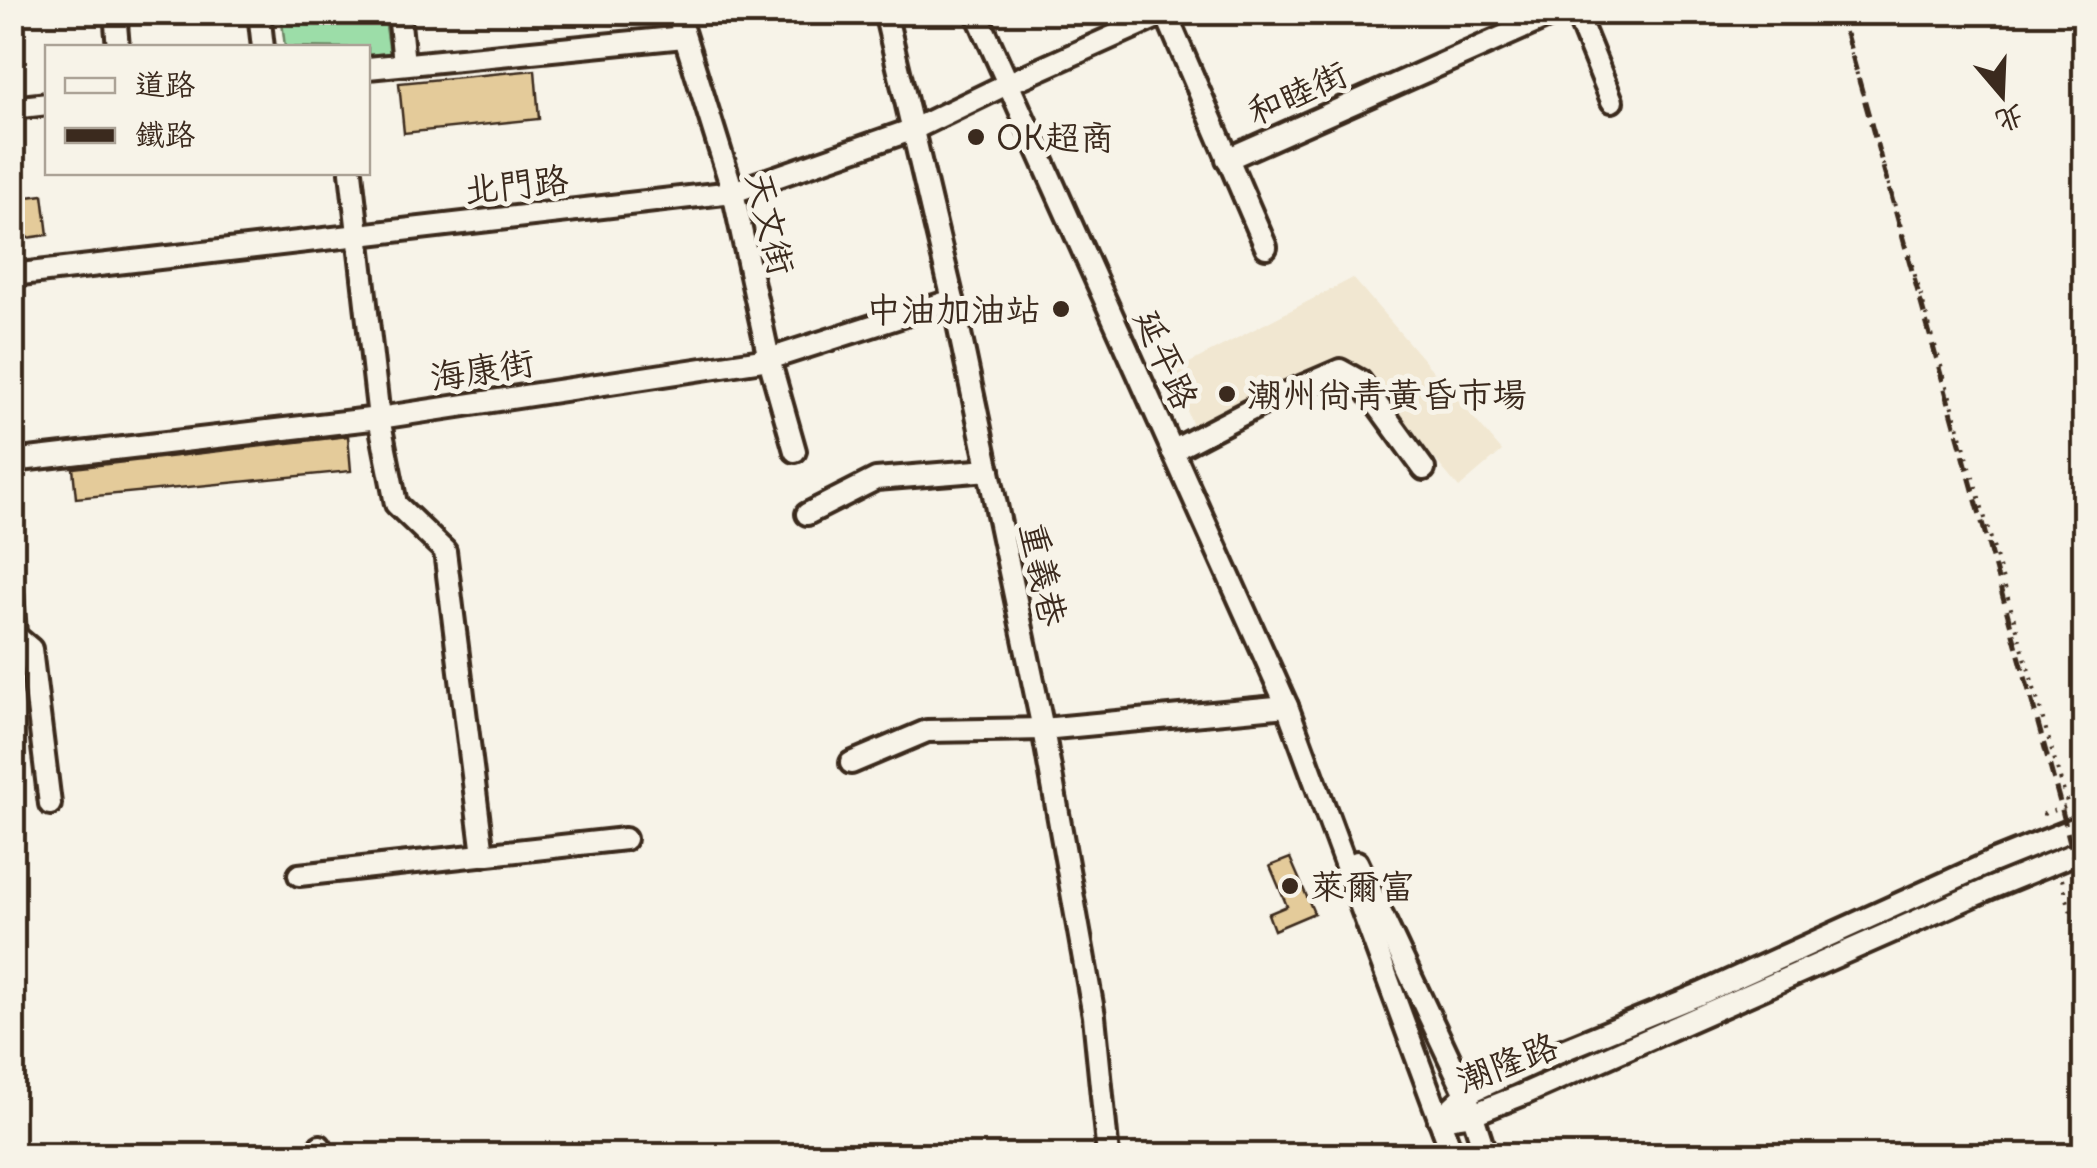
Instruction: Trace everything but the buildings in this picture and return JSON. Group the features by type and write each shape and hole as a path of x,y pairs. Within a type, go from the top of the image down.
{"street":[{"path":"115,12 118,45"},
{"path":"259,12 263,45"},
{"path":"399,12 404,64"},
{"name":"天文街","path":"677,12 732,192 769,358 795,450"},
{"name":"重義巷","path":"884,12 953,300 1043,729 1094,1016 1108,1156"},
{"name":"延平路","path":"976,12 1286,706 1453,1156"},
{"name":"和睦街","path":"1227,158 1559,12"},
{"path":"1576,12 1612,101"},
{"path":"1166,13 1266,247"},
{"name":"北門路","path":"12,275 732,192 914,130 1166,13"},
{"path":"370,68 684,36"},
{"path":"12,108 45,104"},
{"path":"351,175 379,418 396,504 445,551 483,855"},
{"name":"海康街","path":"12,461 379,418 769,358 953,300"},
{"path":"1172,451 1268,401 1340,370 1360,381 1424,469"},
{"path":"807,514 876,478 989,470"},
{"path":"12,591 14,633 32,650 50,804"},
{"path":"851,764 927,731 1043,729 1286,706"},
{"name":"延平路","path":"1297,733 1472,1113 1486,1156"},
{"name":"潮隆路","path":"1472,1113 1558,1052 1700,994 1988,863 2084,826"},
{"path":"299,876 626,840"},
{"name":"潮隆路","path":"1439,1119 1472,1113 2084,850"}],"path":[{"path":"1838,12 2068,806 2044,814 2051,839"},
{"path":"2057,860 2084,963"}],"shaded area":[{"name":"潮州尚青黃昏市場","path":"1353,278 1502,451 1459,488 1369,381 1345,365 1193,426 1172,372"}],"green space":[{"path":"281,13 384,13 390,53 370,55 370,45 285,45"}],"railway":[{"path":"1840,12 2084,900"}],"place":[{"name":"OK超商","path":"976,137"},
{"name":"中油加油站","path":"1061,309"},
{"name":"潮州尚青黃昏市場","path":"1227,394"},
{"name":"萊爾富","path":"1290,886"}]}
